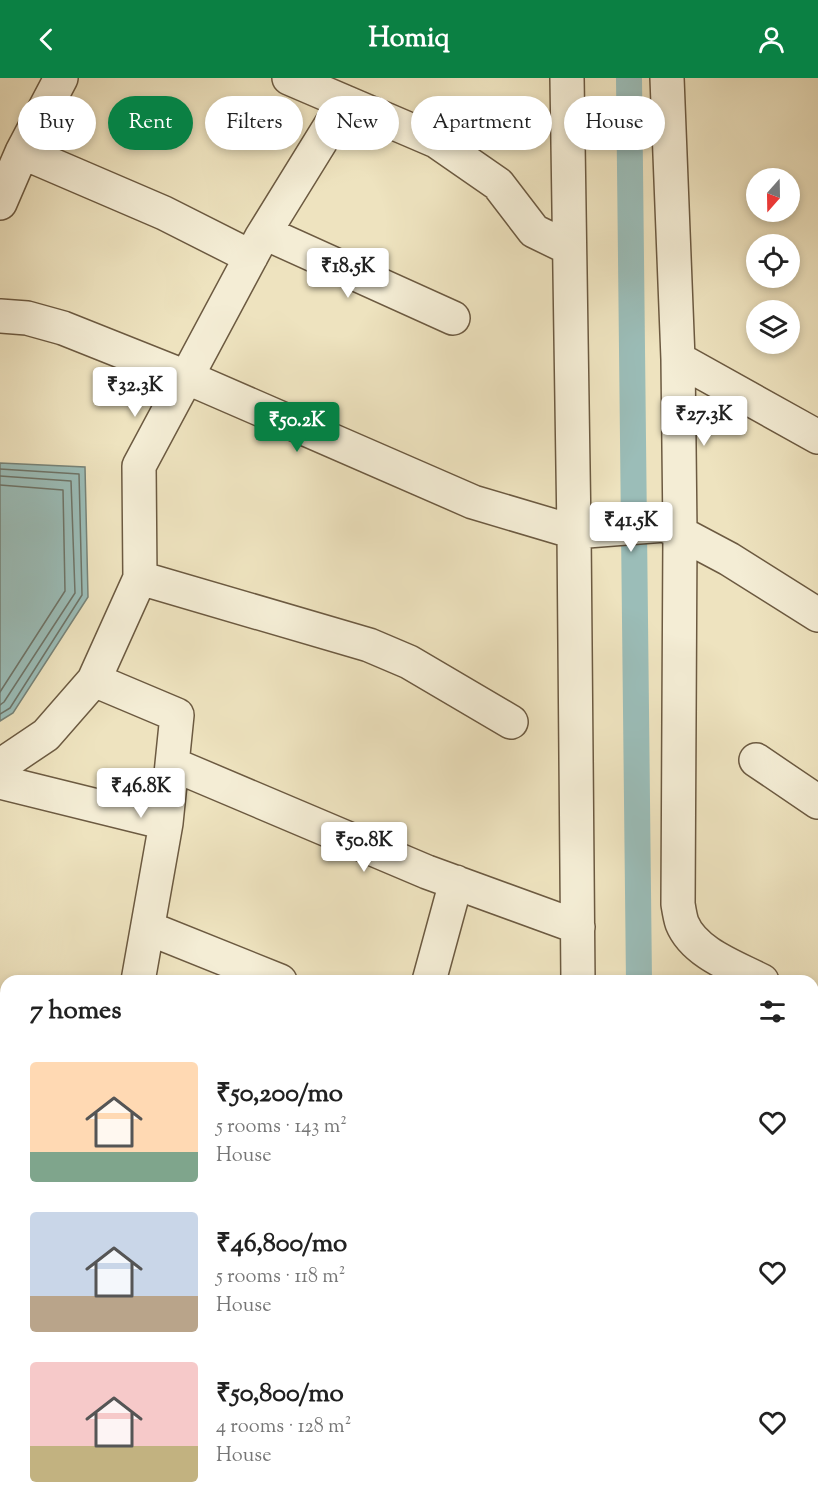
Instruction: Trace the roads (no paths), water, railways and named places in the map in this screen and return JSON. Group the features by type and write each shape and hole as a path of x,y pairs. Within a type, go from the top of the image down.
{"street":[{"path":"0,203 22,152 61,78"},
{"path":"289,78 331,96"},
{"path":"567,78 569,248 584,531 578,975"},
{"path":"667,78 678,360 673,529 678,904 682,922 690,937 708,952 751,975"},
{"path":"399,125 436,141 498,184 534,231 569,248"},
{"path":"0,766 46,735 94,680 140,578 139,466 258,245 316,150"},
{"path":"22,152 164,213 258,245 453,318"},
{"path":"0,316 27,318 63,328 186,377 473,502 584,531 673,529 729,560 818,615"},
{"path":"678,360 818,437"},
{"path":"140,578 369,645 410,662 511,722"},
{"path":"94,680 177,715 166,823 139,975"},
{"path":"756,760 818,802"},
{"path":"172,764 456,882 578,927"},
{"path":"0,782 166,823"},
{"path":"431,975 456,882"},
{"path":"148,928 265,975"}],"water":[{"path":"0,463 85,467 88,597 13,713 0,721"}],"waterway":[{"path":"629,78 639,975"}]}
